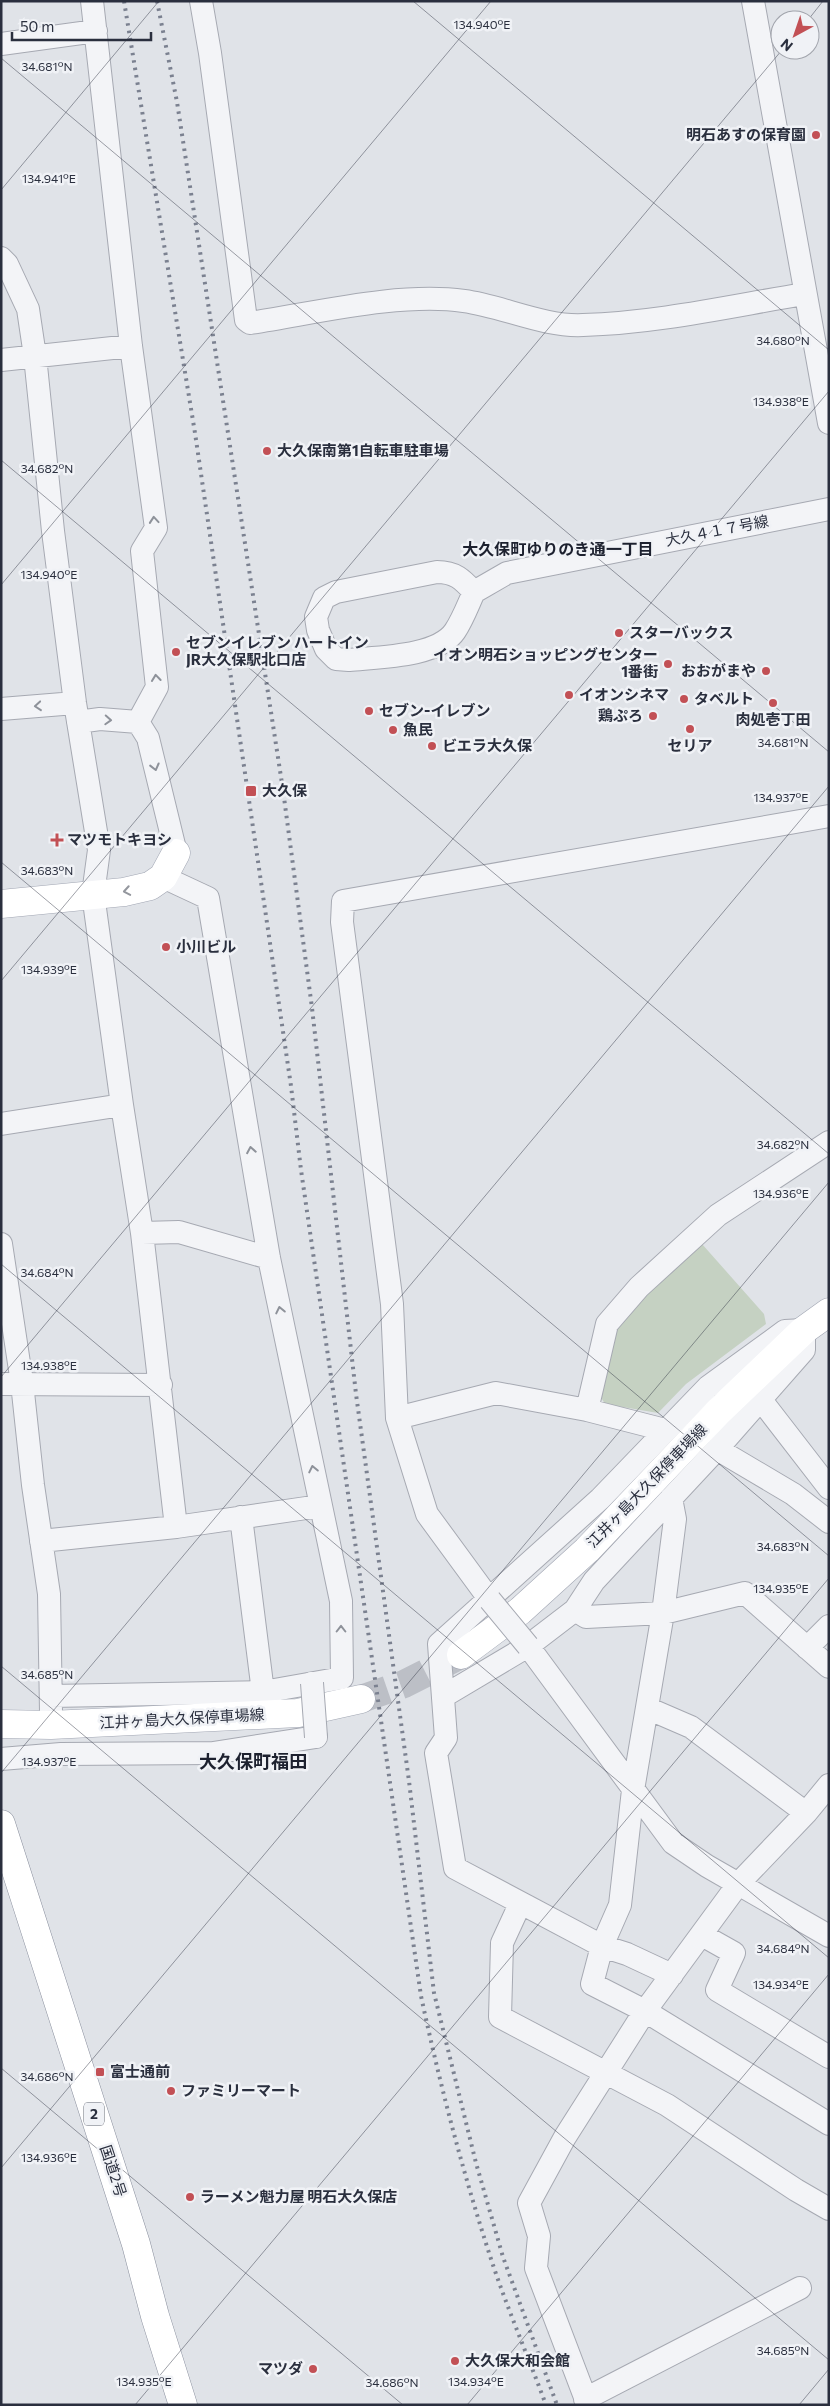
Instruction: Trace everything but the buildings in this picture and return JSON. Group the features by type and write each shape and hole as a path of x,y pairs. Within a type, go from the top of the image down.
{"main road":[{"path":"1,904 124,892 150,886 163,877 176,853"},
{"name":"江井ヶ島大久保停車場線","path":"461,1655 520,1611 587,1550 718,1412 804,1330 829,1312"},
{"name":"江井ヶ島大久保停車場線","path":"1,1724 51,1725 298,1713 361,1699"},
{"name":"国道2号","path":"1,1824 136,2244 154,2316 183,2405"}],"street":[{"path":"92,1 131,346 156,528 142,551 157,687 138,722"},
{"path":"201,1 210,53 246,320 250,323 411,298 465,301 521,316 580,326 626,323 804,294"},
{"path":"753,1 804,294 829,423"},
{"path":"1,44 96,31"},
{"path":"1,258 7,264 28,310 35,356 53,531 76,713 99,850 93,894 142,1233 176,1526"},
{"path":"1,360 131,346"},
{"name":"大久４１７号線","path":"474,592 507,573 829,508"},
{"path":"437,572 452,572 474,592 455,632 442,644 429,650 349,660 336,659 326,649 318,630 316,618 324,598 336,592 437,572"},
{"path":"1,710 76,713 100,720 138,722"},
{"path":"138,722 148,738 176,853"},
{"path":"829,816 342,901 344,942 392,1304 397,1418 428,1514 490,1600 528,1646 673,1843 829,1936"},
{"path":"51,1696 263,1692 342,1678 341,1601 269,1258 208,898 163,877"},
{"path":"1,1124 122,1105"},
{"path":"588,1410 607,1324 639,1287 718,1215 829,1142"},
{"path":"142,1233 179,1232 269,1258"},
{"path":"1,1244 12,1383 49,1594 51,1725"},
{"path":"444,1696 528,1646 575,1610 594,1581 717,1449 804,1350 804,1330 785,1331 708,1387 600,1499 439,1644 446,1738 436,1753 455,1868 602,1946 627,1954 672,1975"},
{"path":"12,1383 160,1385"},
{"path":"397,1418 496,1394 588,1410 665,1430"},
{"path":"761,1400 829,1488"},
{"path":"717,1449 793,1494 829,1522"},
{"path":"671,1498 674,1519 663,1613 633,1790 620,1905 602,1946 592,1984 646,2011 829,2124"},
{"path":"41,1541 176,1526 320,1506"},
{"path":"241,1517 263,1692"},
{"path":"575,1610 586,1617 663,1613 745,1593 829,1667"},
{"path":"807,1648 829,1626"},
{"path":"1,1759 61,1754 213,1753 316,1737 312,1683"},
{"path":"647,1708 691,1727 806,1813"},
{"path":"800,2288 586,2402 536,2268 539,2236 529,2204 565,2137 646,2011 739,1883 806,1813 829,1785"},
{"path":"520,1904 502,1943 500,2017 668,2105 796,2190 829,2209"},
{"path":"702,1935 734,1953 717,1990 829,2057"}],"green space":[{"path":"702,1244 764,1314 766,1324 686,1384 658,1413 605,1404 599,1394 611,1330 658,1281"}],"tunnel":[{"path":"361,1699 404,1684 461,1655"}],"railway":[{"path":"124,1 195,433 291,1086 301,1170 421,1996 453,2129 481,2227 504,2296 546,2405"},
{"path":"157,1 177,102 283,790 312,1008 356,1394 409,1781 434,1993 476,2163 503,2257 557,2405"}],"place":[{"name":"明石あすの保育園","path":"816,135"},
{"name":"大久保南第1自転車駐車場","path":"267,451"},
{"name":"スターバックス","path":"619,633"},
{"name":"セブンイレブン ハートイン JR大久保駅北口店","path":"176,652"},
{"name":"イオン明石ショッピングセンター 1番街","path":"668,664"},
{"name":"おおがまや","path":"766,671"},
{"name":"イオンシネマ","path":"569,695"},
{"name":"タベルト","path":"684,699"},
{"name":"肉処壱丁田","path":"773,703"},
{"name":"セブン-イレブン","path":"369,711"},
{"name":"鶏ぷろ","path":"653,716"},
{"name":"セリア","path":"690,729"},
{"name":"魚民","path":"393,730"},
{"name":"ビエラ大久保","path":"432,746"},
{"name":"大久保","path":"251,791"},
{"name":"マツモトキヨシ","path":"57,840"},
{"name":"小川ビル","path":"166,947"},
{"name":"富士通前","path":"100,2072"},
{"name":"ファミリーマート","path":"171,2091"},
{"name":"ラーメン魁力屋 明石大久保店","path":"190,2197"},
{"name":"大久保大和会館","path":"455,2361"},
{"name":"マツダ","path":"313,2369"}],"district":[{"name":"大久保町ゆりのき通一丁目","path":"558,549"},
{"name":"大久保町福田","path":"253,1762"}]}
